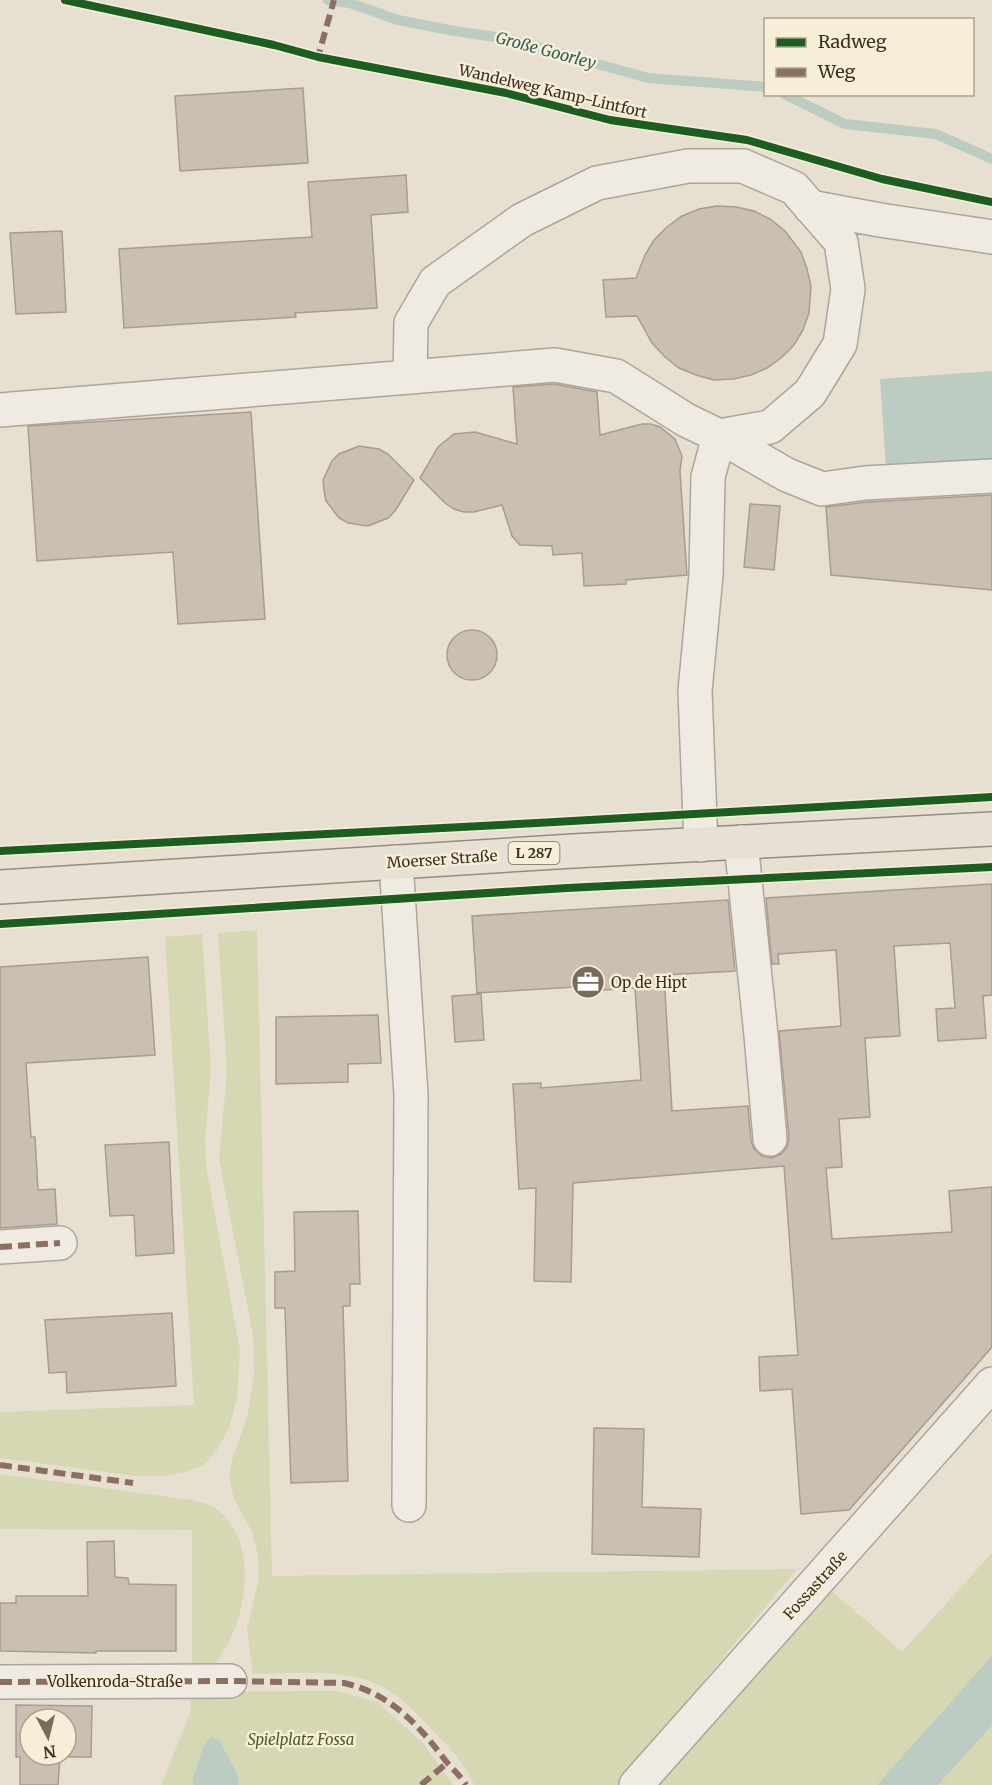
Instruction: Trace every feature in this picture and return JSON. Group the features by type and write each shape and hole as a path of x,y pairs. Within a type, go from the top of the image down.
{"main road":[{"name":"Moerser Straße","path":"0,887 701,844 992,829"}],"street":[{"path":"410,377 411,323 435,282 522,220 597,183 688,166 743,166 794,188 841,242 848,289 840,344 810,393 770,427 719,436"},
{"path":"810,207 992,237"},
{"path":"0,410 555,365 616,376 686,420 787,475 822,489 865,483 992,476"},
{"path":"701,844 695,691 706,575 708,477 719,436"},
{"path":"741,842 770,1139"},
{"path":"396,862 411,1095 409,1505"},
{"path":"0,1247 60,1243"},
{"name":"Fossastraße","path":"636,1785 992,1384"},
{"name":"Volkenroda-Straße","path":"0,1682 230,1681"}],"green space":[{"path":"257,930 272,1576 797,1569 617,1785 474,1785 462,1764 447,1745 407,1704 381,1686 358,1678 329,1673 253,1674 247,1629 259,1578 258,1555 252,1532 234,1499 229,1475 247,1417 251,1394 254,1372 253,1335 219,1160 227,1071 218,933"},
{"path":"202,934 211,1069 205,1139 206,1166 240,1350 237,1398 229,1428 217,1450 203,1466 164,1476 135,1476 0,1458 0,1412 194,1405 165,937"},
{"path":"0,1474 192,1500 218,1510 230,1523 238,1538 245,1571 241,1607 236,1624 228,1643 213,1667 192,1669 192,1530 0,1529"},
{"path":"992,1553 992,1785 650,1785 825,1585 902,1652"},
{"name":"Spielplatz Fossa","path":"337,1691 377,1702 424,1744 453,1785 161,1785 191,1711 190,1692"}],"shaded area":[{"path":"992,371 992,462 886,469 880,379"},
{"path":"992,1656 992,1725 938,1785 877,1785"},
{"path":"211,1737 219,1740 237,1773 239,1785 194,1785 192,1781 204,1745"}],"building":[{"path":"303,88 308,163 180,171 175,96"},
{"path":"406,175 408,212 371,215 377,308 295,313 296,317 124,328 119,249 312,237 308,182"},
{"path":"717,206 754,211 770,219 785,231 801,252 811,286 809,313 803,330 794,345 781,358 751,375 714,380 679,368 665,357 652,343 637,316 606,317 603,280 636,278 654,240 667,227 682,216 699,209"},
{"path":"62,231 66,312 16,314 10,233"},
{"path":"554,384 597,392 600,435 642,424 651,424 660,427 675,439 682,456 680,471 687,575 626,580 626,584 584,586 582,553 553,555 552,546 520,545 512,536 502,505 474,512 454,509 420,478 438,447 454,434 475,432 517,444 513,387"},
{"path":"251,412 265,619 178,624 173,552 37,561 28,426"},
{"path":"359,446 379,449 388,454 414,480 395,511 388,518 368,526 348,523 339,518 326,501 324,491 323,480 332,461 339,454"},
{"path":"992,495 992,590 831,575 826,507 867,502"},
{"path":"750,504 780,506 774,570 744,567"},
{"path":"467,630 477,630 490,637 497,650 497,660 490,673 477,680 467,680 458,676 451,669 447,660 447,650 451,641 458,634"},
{"path":"992,884 992,995 983,996 986,1038 938,1041 936,1009 955,1008 950,943 894,946 900,1036 865,1038 870,1117 839,1119 842,1167 826,1168 832,1239 952,1232 949,1191 992,1187 992,1347 849,1510 801,1514 792,1389 760,1391 759,1357 798,1355 784,1166 573,1183 571,1282 534,1281 536,1188 519,1189 513,1084 541,1083 541,1088 641,1080 635,988 575,992 575,987 477,993 472,916 728,900 735,971 664,975 672,1111 748,1106 751,1141 754,1149 762,1156 771,1158 781,1154 787,1147 789,1138 779,1031 841,1026 836,950 778,954 779,964 772,964 766,898"},
{"path":"148,957 155,1055 26,1063 31,1137 35,1137 38,1190 55,1189 57,1224 0,1228 0,967"},
{"path":"481,994 484,1040 455,1042 452,996"},
{"path":"378,1015 381,1063 348,1064 348,1082 276,1084 276,1017"},
{"path":"169,1142 174,1253 136,1256 134,1215 110,1216 105,1145"},
{"path":"358,1211 360,1284 350,1284 350,1306 343,1306 348,1481 291,1483 285,1308 275,1308 275,1272 295,1271 294,1212"},
{"path":"172,1313 176,1386 67,1393 66,1372 49,1373 45,1320"},
{"path":"594,1428 644,1429 642,1507 701,1509 699,1557 592,1554"},
{"path":"114,1541 115,1577 128,1578 129,1584 176,1585 176,1651 96,1651 96,1653 0,1651 0,1603 16,1603 16,1596 88,1596 87,1542"},
{"path":"16,1705 92,1706 91,1757 78,1757 78,1707 18,1707 18,1757 16,1757"},
{"path":"20,1767 59,1767 58,1785 20,1785"}],"waterway":[{"name":"Große Goorley","path":"328,0 350,3 398,20 509,39 648,78 764,87"},
{"name":"Große Goorley","path":"788,96 845,124 936,134 992,159"}],"marked path":[{"path":"314,56 318,57 334,0"},
{"path":"0,1247 60,1243"},
{"path":"0,1465 133,1483"},
{"path":"0,1682 344,1683 375,1694 389,1702 413,1722 466,1785"},
{"path":"421,1785 447,1763"}],"cycle path":[{"name":"Wandelweg Kamp-Lintfort","path":"65,0 274,45 318,57 506,93 610,120 747,140 882,179 992,202"},
{"path":"0,851 992,797"},
{"path":"0,924 567,888 992,867"}],"place":[{"name":"Op de Hipt","path":"588,982"}]}
